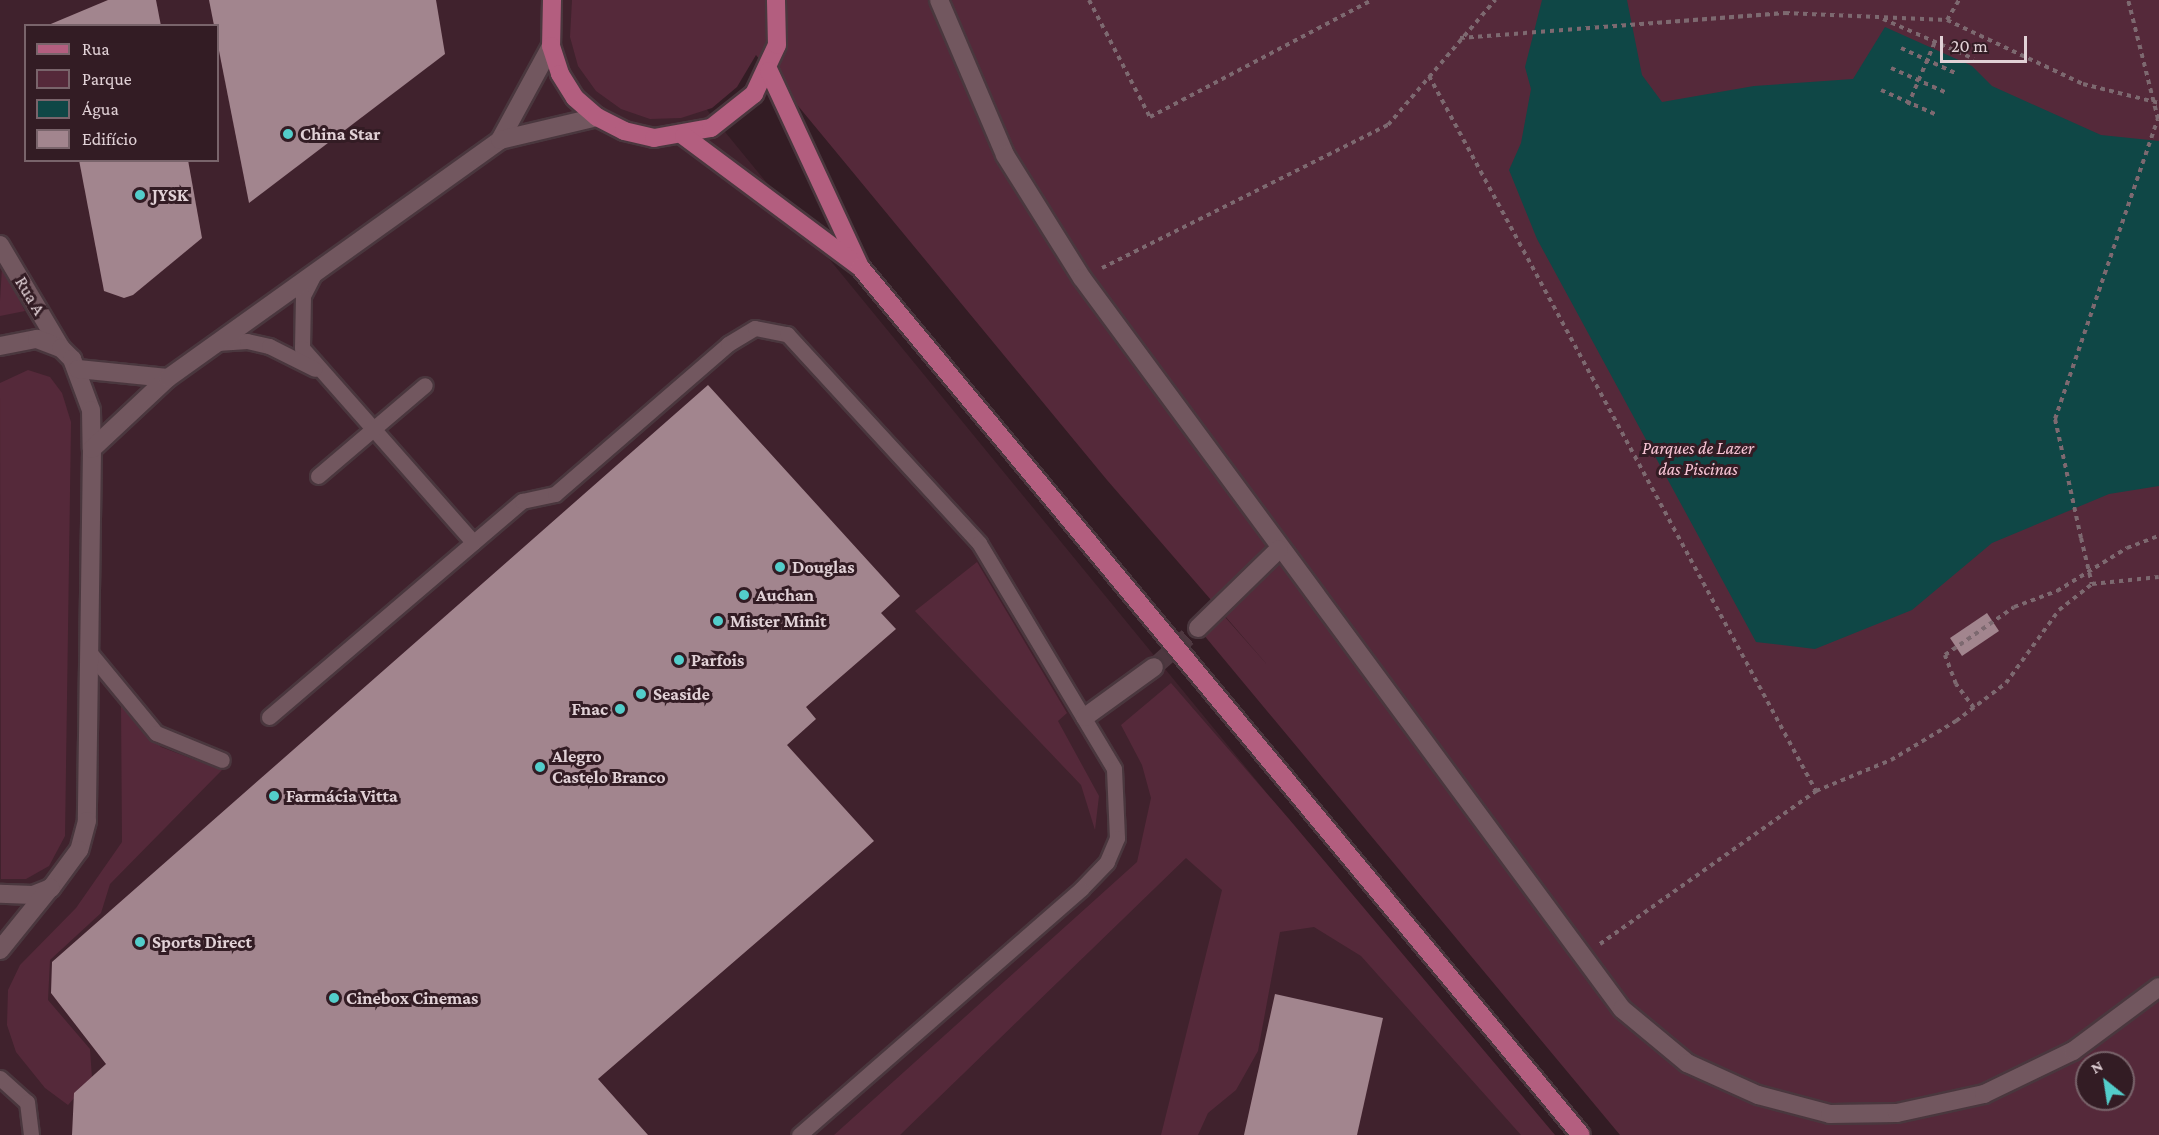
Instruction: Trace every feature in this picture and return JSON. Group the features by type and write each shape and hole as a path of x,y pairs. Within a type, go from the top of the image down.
{"main road":[{"path":"552,0 550,46 570,90 597,117 644,136 684,136 735,114 769,70 780,6"},
{"path":"769,70 860,267"},
{"path":"684,136 860,267 1581,1135"}],"street":[{"path":"939,0 1005,155 1082,278 1279,549 1622,1009 1688,1063 1758,1095 1830,1114 1897,1113 1984,1094 2073,1051 2159,987"},
{"path":"500,140 550,46"},
{"path":"92,449 168,378 500,140 597,117"},
{"name":"Rua A","path":"0,245 61,348 78,369"},
{"path":"0,346 37,339 61,348"},
{"path":"0,950 79,850 87,821 92,449 91,410 78,369 168,378"},
{"path":"1198,628 1279,549"},
{"path":"1085,717 1154,667"},
{"path":"0,894 33,895 51,888"}],"lane":[{"path":"315,273 303,296 299,324 302,348 317,370 473,542"},
{"path":"269,717 522,501 555,494 728,344 755,328 787,334 979,543 1114,769 1117,838 1107,862 799,1135"},
{"path":"218,343 269,346 317,370"},
{"path":"318,476 425,385"},
{"path":"90,653 156,733 222,760"},
{"path":"0,1078 27,1102 31,1135"}],"path":[{"path":"1089,0 1150,117 1372,0"},
{"path":"1082,278 1388,125 1494,0"},
{"path":"1947,20 1959,0"},
{"path":"2092,584 2055,420 2158,119 2128,0"},
{"path":"1460,38 1785,13 1947,20 2083,84 2159,103"},
{"path":"1880,17 1974,59"},
{"path":"1908,105 1935,42"},
{"path":"1901,48 1955,73"},
{"path":"1891,68 1947,93"},
{"path":"1429,76 1816,791"},
{"path":"1881,90 1937,115"},
{"path":"1094,259 1107,277"},
{"path":"1974,708 1956,684 1945,656 2014,607 2090,572 2127,548 2159,536"},
{"path":"1582,957 1816,791 1891,760 1974,708 2006,683 2060,610 2092,584 2159,577"},
{"path":"1591,936 1603,954"}],"shaded area":[{"path":"0,0 617,0 1547,1135 0,1135"}],"green space":[{"name":"Parques de Lazer das Piscinas","path":"572,0 2159,0 2159,1135 1620,1135 1198,628 1218,609 1270,668 1107,480 756,55 737,87 712,108 681,118 650,119 621,109 596,91 578,66 570,37"},
{"path":"2,267 25,311 0,316"},
{"path":"28,370 50,377 62,393 71,422 65,836 49,866 26,879 1,879 0,383"},
{"path":"977,562 1067,713 1058,721 1099,796 1095,830 1081,785 915,611"},
{"path":"1171,683 1289,819 1555,1135 1521,1135 1361,956 1314,927 1280,932 1258,1051 1236,1090 1208,1113 1198,1135 1161,1135 1222,890 1186,858 900,1135 834,1135 1137,862 1151,798 1142,765 1121,725"},
{"path":"121,705 161,747 222,770 110,884 101,913 50,960 48,1000 90,1049 92,1078 68,1105 45,1088 16,1052 7,1025 8,990 20,965 76,908 122,842"}],"water":[{"path":"1542,0 1627,0 1642,75 1662,102 1754,86 1853,79 1885,27 1972,66 1992,86 2101,135 2159,141 2159,486 2109,494 1992,543 1912,610 1815,649 1756,642 1537,239 1509,170 1521,143 1531,89 1525,67"}],"building":[{"path":"108,0 156,0 161,24 51,24"},
{"name":"China Star","path":"209,0 436,0 445,54 249,203 219,51 219,24 214,24"},
{"name":"JYSK","path":"79,162 188,162 202,238 133,295 124,298 104,291"},
{"name":"Alegro Castelo Branco","path":"708,385 900,596 881,613 896,629 806,707 816,719 787,745 874,841 598,1079 648,1135 72,1135 74,1093 106,1064 51,993 52,962"},
{"path":"1987,613 1999,631 1962,656 1950,638"},
{"path":"1275,994 1383,1018 1357,1135 1244,1135"}],"tunnel":[{"path":"1154,667 1198,628"}],"place":[{"name":"China Star","path":"288,134"},
{"name":"JYSK","path":"140,195"},
{"name":"Douglas","path":"780,567"},
{"name":"Auchan","path":"744,595"},
{"name":"Mister Minit","path":"718,621"},
{"name":"Parfois","path":"679,660"},
{"name":"Seaside","path":"641,694"},
{"name":"Fnac","path":"620,709"},
{"name":"Alegro Castelo Branco","path":"540,767"},
{"name":"Farmácia Vitta","path":"274,796"},
{"name":"Sports Direct","path":"140,942"},
{"name":"Cinebox Cinemas","path":"334,998"}]}
